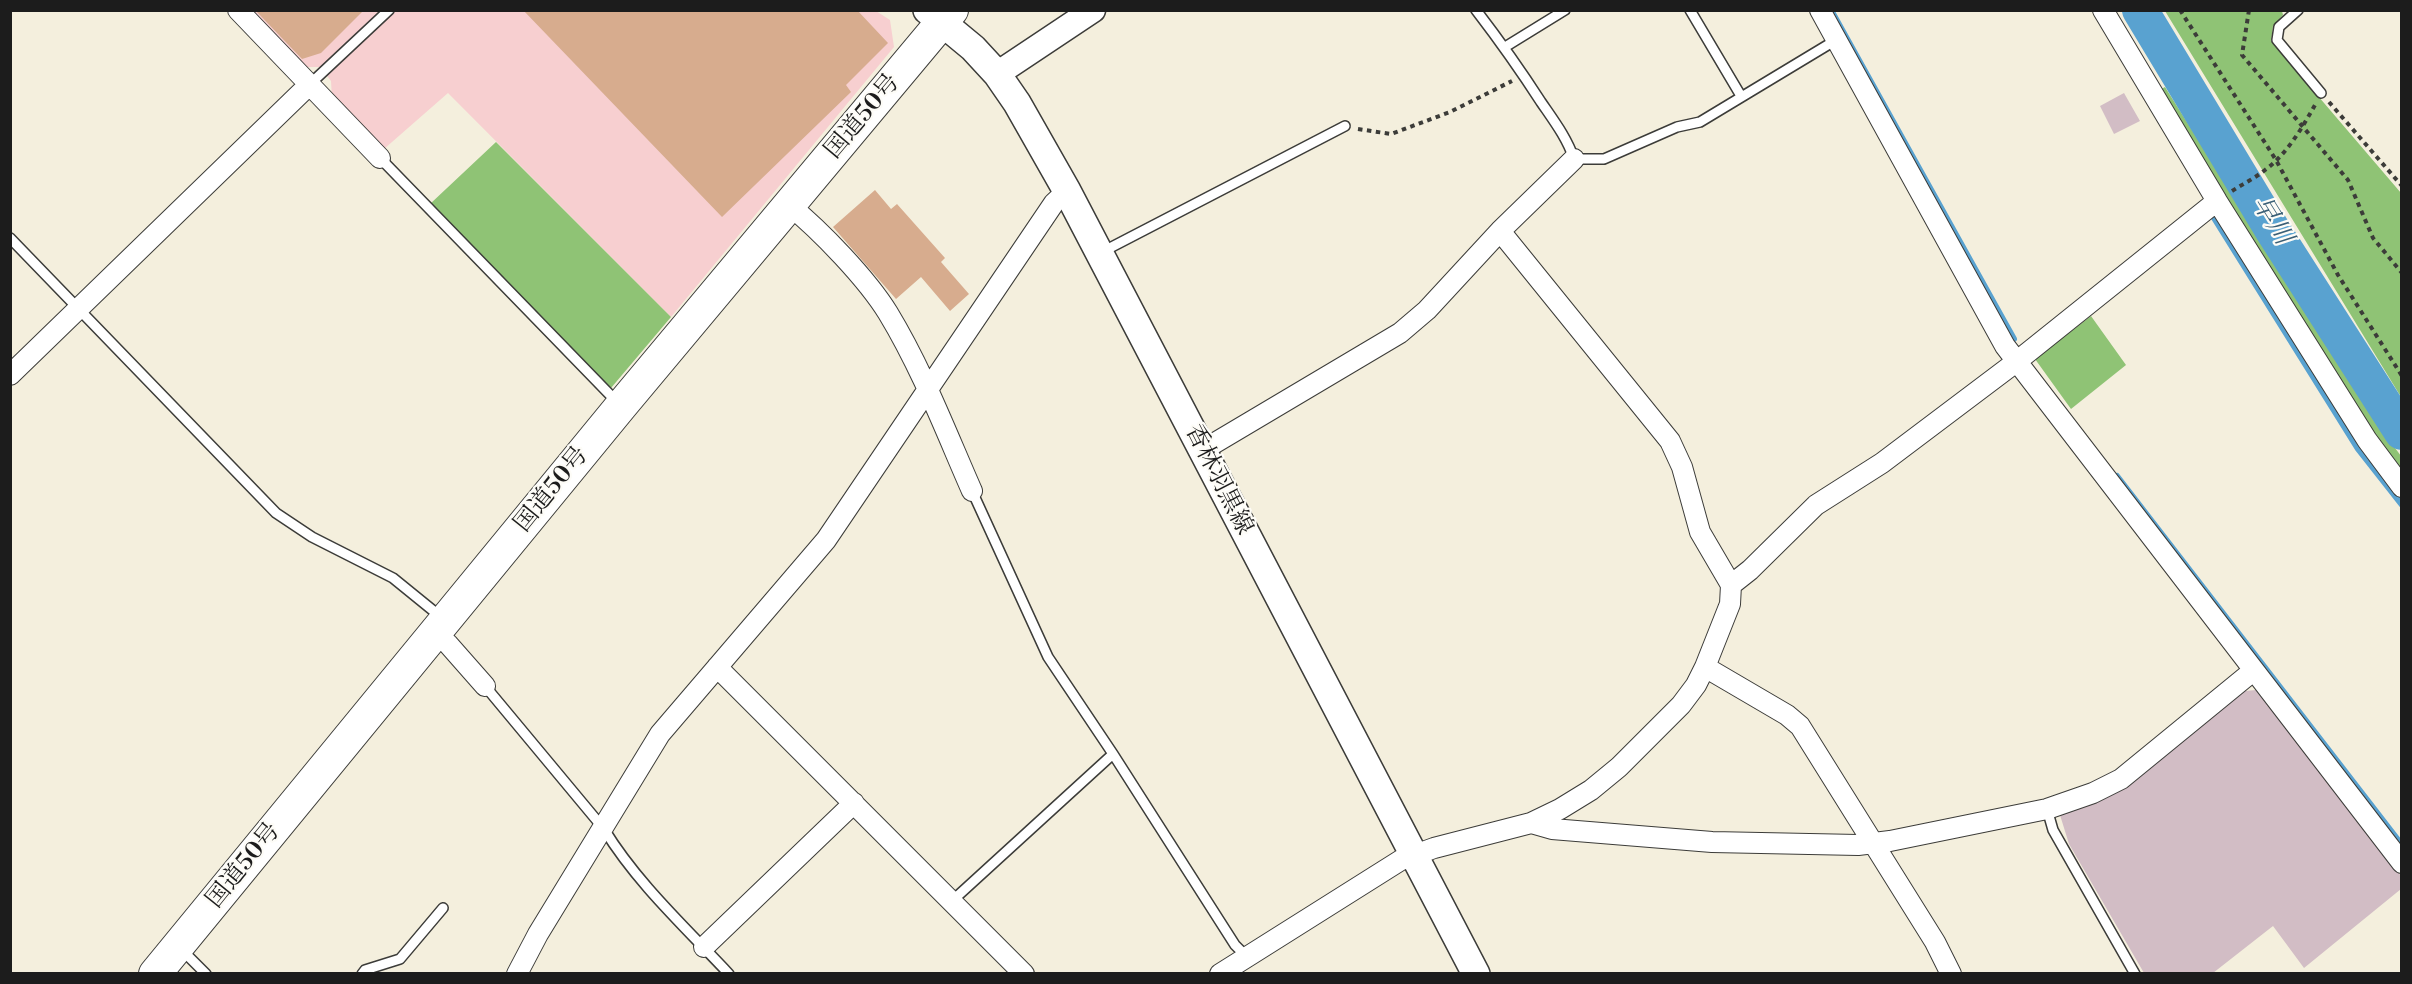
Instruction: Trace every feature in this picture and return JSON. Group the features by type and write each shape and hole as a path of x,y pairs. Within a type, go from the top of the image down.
{"highway":[{"name":"国道50号","path":"155,974 621,406 789,206 941,15"}],"main road":[{"name":"香林羽黒線","path":"941,15 997,74 1017,102 1067,191 1476,974"}],"street":[{"path":"238,10 381,158"},
{"path":"997,74 1093,10"},
{"path":"1820,10 2005,346 2402,863"},
{"path":"2103,10 2224,197 2367,440 2402,487"},
{"path":"10,375 309,86"},
{"path":"1203,450 1400,333 1427,310 1500,231 1574,159"},
{"path":"517,974 538,934 660,734 826,540 1053,203 1067,191"},
{"path":"1731,585 1750,570 1816,504 1882,463 2016,362 2224,197"},
{"path":"789,206 810,222 874,294 888,314 927,390 972,491"},
{"path":"1220,974 1413,854 1531,823 1591,790 1619,767 1681,705 1705,667 1730,604 1731,585 1700,532 1682,467 1670,441 1500,231"},
{"path":"440,627 448,644 485,686"},
{"path":"1705,667 1787,715 1800,726 1874,843 1951,974"},
{"path":"717,668 1024,974"},
{"path":"1531,823 1552,829 1712,843 1858,845 2047,809 2093,793 2121,779 2253,671"},
{"path":"704,947 854,803"}],"lane":[{"path":"309,86 388,10"},
{"path":"1476,10 1505,47 1569,145 1574,159 1604,159 1677,127 1700,122 1836,40"},
{"path":"1505,47 1565,10"},
{"path":"1690,10 1741,96"},
{"path":"2298,10 2279,27 2277,40 2321,93"},
{"path":"1099,253 1345,126"},
{"path":"381,158 621,406"},
{"path":"10,238 276,513 312,537 393,578 440,627"},
{"path":"972,491 1048,657 1235,945 1247,957"},
{"path":"485,686 604,829 617,850 653,893 729,974"},
{"path":"952,901 1113,754"},
{"path":"2047,809 2053,830 2135,974"},
{"path":"362,974 365,970 400,959 443,908"},
{"path":"178,947 206,974"}],"path":[{"path":"2180,10 2276,160 2338,275 2402,376"},
{"path":"2249,10 2242,55 2348,180 2373,238 2402,273"},
{"path":"1345,126 1391,134 1450,112 1523,75"},
{"path":"2224,197 2266,170 2276,160 2302,127 2321,93 2402,186"}],"shaded area":[{"path":"245,11 876,11 890,20 894,47 671,317 448,93 384,149 332,98 331,81 320,67 298,67"},
{"path":"2124,93 2140,121 2114,134 2100,106"},
{"path":"2256,690 2401,876 2401,889 2304,968 2273,926 2213,973 2144,973 2069,844 2060,815 2121,788 2245,691"}],"green space":[{"path":"2165,11 2282,11 2283,15 2273,26 2271,41 2401,193 2401,397"},
{"path":"2165,87 2372,417 2401,456 2401,477 2156,92"},
{"path":"496,142 671,317 611,388 430,204"},
{"path":"2091,316 2126,365 2071,409 2035,359"}],"building":[{"path":"255,10 364,10 321,53 302,59"},
{"path":"523,10 857,10 888,43 846,85 851,92 722,217"},
{"path":"875,190 891,209 897,204 945,258 941,262 969,294 950,311 921,277 896,299 833,227"}],"waterway":[{"path":"1831,10 2014,339"},
{"name":"早川","path":"2140,10 2272,229 2402,432"},
{"path":"2214,218 2358,449 2402,505"},
{"path":"2117,476 2402,845"}]}
